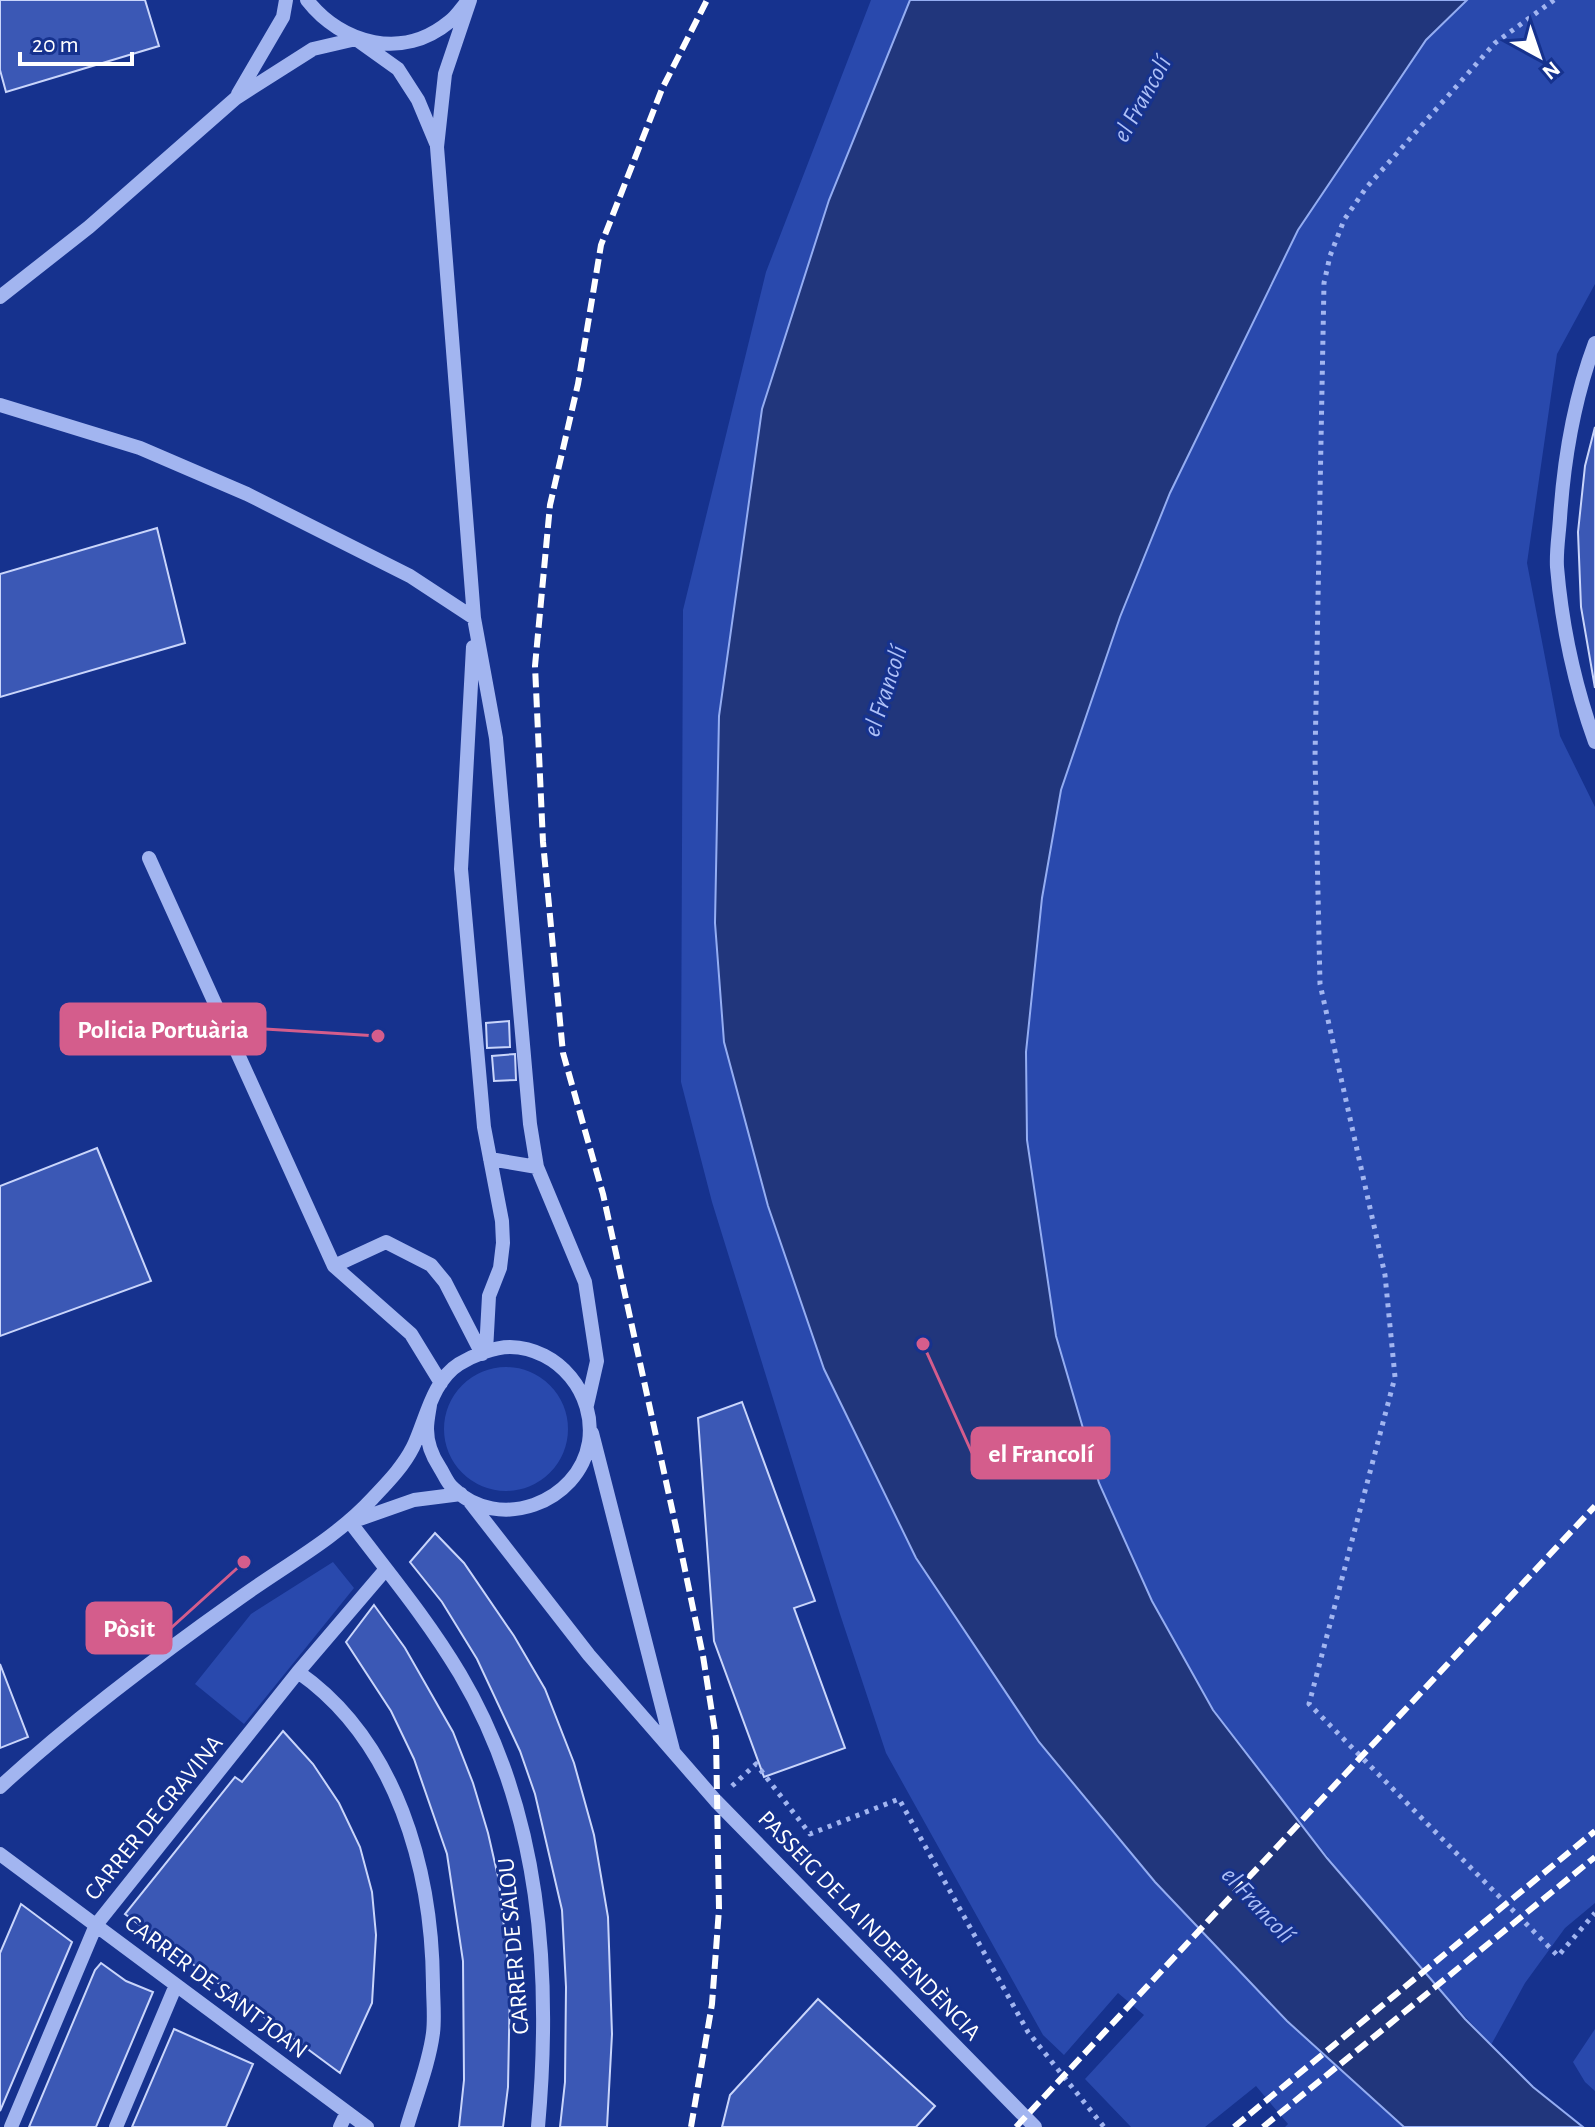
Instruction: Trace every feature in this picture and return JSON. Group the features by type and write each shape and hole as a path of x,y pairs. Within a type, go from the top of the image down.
{"street":[{"path":"236,98 283,17 286,0"},
{"path":"307,0 320,17 337,30 356,39 398,69 418,100 437,147"},
{"path":"0,297 89,227 236,98 313,49 356,39 389,45 421,39 450,22 469,0"},
{"path":"469,0 445,74 437,147 474,618 496,738 530,1124 537,1167 585,1282 597,1361 587,1406"},
{"path":"1595,343 1581,380 1563,474 1557,564 1566,636 1582,706 1595,742"},
{"path":"0,405 140,448 247,494 410,576 474,618"},
{"path":"474,618 461,869 484,1127 502,1221 503,1243 500,1268 489,1296 484,1353"},
{"path":"149,858 334,1266 411,1334 441,1383"},
{"path":"490,1159 537,1167"},
{"path":"334,1266 386,1242 431,1265 445,1282 484,1353"},
{"path":"350,1522 407,1457 430,1405 441,1383 458,1365 484,1353 512,1347 544,1355 571,1376 587,1406 590,1425 588,1444 573,1478 543,1502 506,1510 487,1507 452,1488 430,1453 427,1429 430,1405"},
{"name":"PASSEIG DE LA INDEPENDÈNCIA","path":"590,1425 674,1754"},
{"path":"0,1787 105,1697 165,1651 350,1522 414,1500 465,1497"},
{"name":"PASSEIG DE LA INDEPENDÈNCIA","path":"465,1497 589,1655 716,1801 1035,2127"},
{"name":"CARRER DE SALOU","path":"350,1522 432,1629 462,1677 489,1729 508,1779 525,1835 537,1898 545,2056 538,2127"},
{"name":"CARRER DE GRAVINA","path":"11,2127 96,1925 298,1672 386,1569"},
{"path":"298,1672 324,1689 369,1746 403,1810 425,1884 433,1951 433,2033 407,2127"},
{"name":"CARRER DE SANT JOAN","path":"0,1854 367,2127"},
{"path":"116,2127 176,1985"},
{"path":"340,2127 347,2112"}],"path":[{"path":"1554,0 1495,43 1366,188 1344,220 1330,256 1324,283 1315,757 1320,984 1385,1275 1395,1377 1309,1704 1558,1956 1595,1913"},
{"path":"716,1801 756,1764 810,1834 899,1799 1028,2032 1104,2127"}],"shaded area":[{"path":"871,0 910,0 829,200 762,409 719,716 824,1369 916,1558 1039,1742 1154,1882 1287,2021 1404,2127 1285,2127 1288,2124 1256,2086 1205,2127 1131,2127 1085,2079 1144,2015 1118,1993 1064,2055 1043,2035 886,1753 712,1202 681,1082 683,610 766,272"},
{"path":"1467,0 1595,0 1595,284 1557,354 1527,563 1560,736 1595,807 1595,1903 1565,1928 1525,1983 1491,2045 1395,1939 1274,1791 1213,1710 1152,1601 1099,1483 1056,1336 1027,1140 1026,1052 1042,898 1061,790 1120,617 1170,493 1298,230 1426,40"},
{"path":"506,1367 530,1371 550,1385 564,1405 568,1429 564,1453 550,1473 530,1487 506,1491 482,1487 462,1473 448,1453 444,1429 448,1405 462,1385 482,1371"},
{"path":"333,1562 354,1588 244,1724 195,1684 251,1614"},
{"path":"1595,2029 1595,2091 1585,2082 1573,2062"}],"water":[{"path":"910,0 1467,0 1426,40 1298,230 1170,493 1120,617 1061,790 1042,898 1026,1052 1027,1140 1056,1336 1099,1483 1152,1601 1213,1710 1327,1858 1465,2019 1533,2087 1583,2127 1404,2127 1287,2021 1155,1882 1039,1742 916,1558 824,1369 768,1206 724,1042 715,923 719,716 762,409 829,200"}],"building":[{"path":"0,0 145,0 159,46 6,92 0,70"},
{"path":"1595,427 1595,688 1581,607 1578,532 1585,466"},
{"path":"157,528 185,643 0,697 0,574"},
{"path":"509,1021 510,1047 487,1048 486,1023"},
{"path":"515,1054 516,1080 494,1081 492,1056"},
{"path":"97,1148 151,1281 0,1336 0,1186"},
{"path":"742,1402 815,1601 794,1608 845,1748 764,1777 714,1641 698,1418"},
{"path":"435,1533 464,1563 514,1636 545,1689 574,1763 594,1835 608,1917 612,2034 607,2127 560,2127 565,2082 566,1987 562,1910 535,1794 520,1751 477,1659 442,1602 410,1562"},
{"path":"374,1605 405,1648 453,1732 488,1833 499,1881 510,1983 508,2087 503,2127 459,2127 464,2080 463,1961 447,1854 414,1759 391,1711 346,1642"},
{"path":"0,1664 28,1737 0,1748"},
{"path":"283,1731 313,1764 339,1803 360,1847 372,1892 376,1935 372,2003 340,2073 125,1914 235,1777 242,1782"},
{"path":"21,1904 72,1942 0,2111 0,1953"},
{"path":"101,1963 126,1981 153,1992 96,2127 29,2127 95,1970"},
{"path":"818,1999 935,2106 916,2127 722,2127 730,2095"},
{"path":"174,2029 253,2064 226,2127 132,2127"}],"railway":[{"path":"691,2127 712,2004 719,1909 716,1738 703,1656 603,1194 563,1053 543,842 535,666 550,505 578,384 601,245 662,89 707,0"},
{"path":"1016,2127 1595,1506"},
{"path":"1234,2127 1595,1831"},
{"path":"1263,2127 1595,1857"}],"place":[{"name":"Policia Portuària","path":"378,1036"},
{"name":"el Francolí","path":"923,1344"},
{"name":"Pòsit","path":"244,1562"}]}
